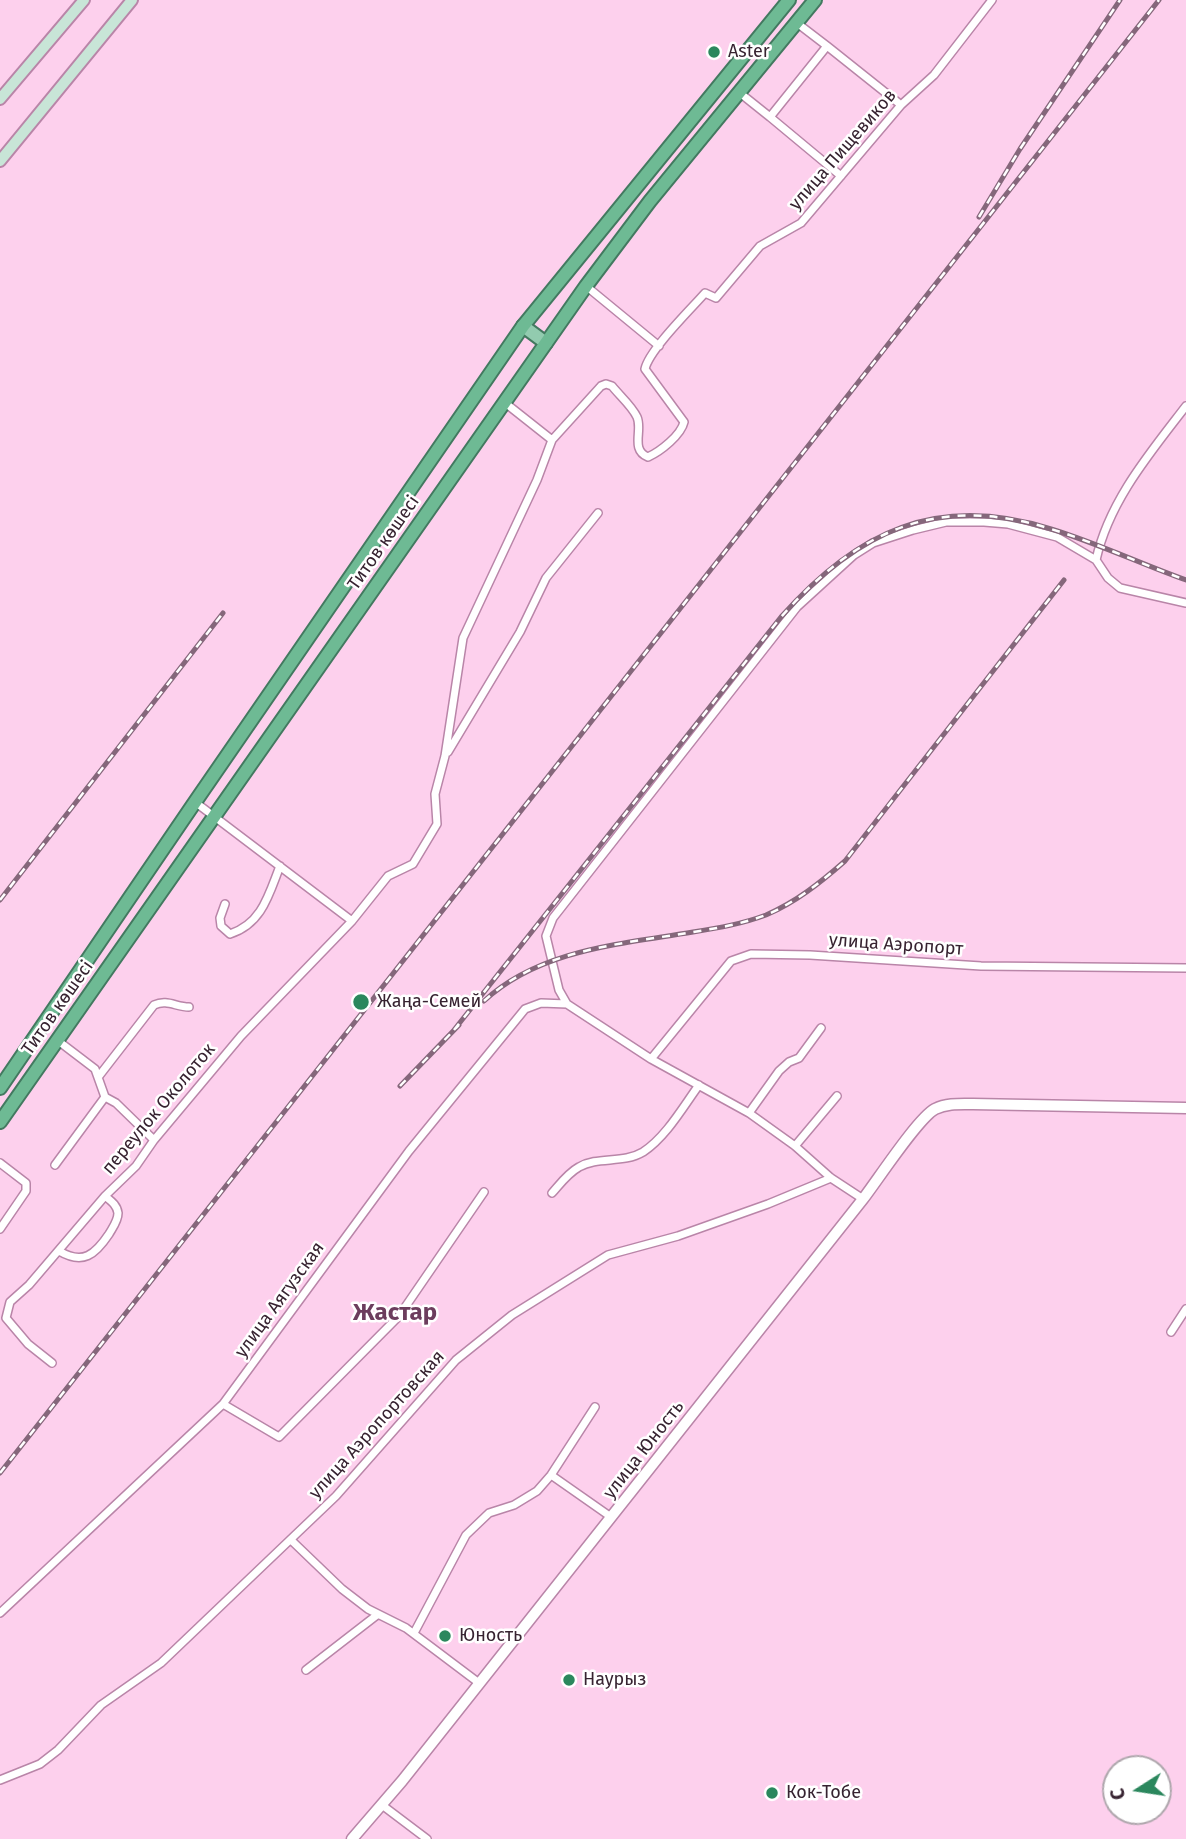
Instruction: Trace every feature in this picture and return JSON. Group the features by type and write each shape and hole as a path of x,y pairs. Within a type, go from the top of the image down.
{"highway":[{"name":"Титов көшесі","path":"0,1088 523,326 789,0"},
{"name":"Титов көшесі","path":"0,1122 586,286 650,201 815,0"}],"main road":[{"path":"0,99 84,0"},
{"path":"0,161 132,0"},
{"path":"523,326 546,343"}],"street":[{"name":"улица Пищевиков","path":"659,346 705,293 716,298 760,246 801,223 901,105 934,75 992,0"},
{"path":"797,23 901,105"},
{"path":"770,117 827,46"},
{"path":"740,93 841,176"},
{"path":"445,756 463,638 537,480 552,440 601,386 606,384 612,386 638,419 638,447 643,456 654,455 684,425 645,369 659,346 586,286"},
{"path":"504,402 552,440"},
{"path":"1096,559 1108,521 1127,485 1186,406"},
{"path":"445,756 520,632 546,578 598,513"},
{"path":"863,1199 831,1178 795,1146 749,1114 651,1059 567,1004 556,981 547,936 553,918 797,607 854,555 873,543 946,522 1008,524 1056,537 1096,559 1108,578 1120,588 1186,603"},
{"name":"переулок Околоток","path":"52,1363 28,1345 6,1318 10,1302 29,1285 105,1196 136,1166 154,1140 242,1036 352,921 388,876 413,864 438,824 435,794 445,756"},
{"path":"195,802 352,921"},
{"path":"225,904 220,918 221,926 230,934 253,922 261,912 280,866"},
{"name":"улица Аэропорт","path":"651,1059 731,961 751,954 981,966 1186,968"},
{"path":"99,1076 154,1005 170,1002 180,1007 189,1007"},
{"name":"улица Аягузская","path":"0,1613 223,1404 409,1152 525,1009 541,1003 567,1004"},
{"path":"749,1114 779,1071 799,1058 821,1028"},
{"path":"57,1040 95,1069 105,1097 116,1103 154,1140"},
{"path":"552,1193 577,1168 586,1164 613,1161 642,1153 657,1140 699,1085"},
{"path":"55,1165 105,1097"},
{"path":"795,1146 837,1097"},
{"name":"улица Юность","path":"352,1839 382,1805 863,1199 920,1123 933,1110 949,1104 1186,1108"},
{"path":"0,1163 26,1183 26,1191 0,1228"},
{"name":"улица Аэропортовская","path":"0,1780 40,1764 58,1750 101,1705 162,1663 336,1496 456,1360 512,1315 608,1255 678,1236 831,1178"},
{"path":"223,1404 279,1437 399,1316 484,1192"},
{"path":"59,1251 71,1257 89,1256 102,1244 117,1222 118,1213 115,1205 105,1196"},
{"path":"1171,1332 1186,1309"},
{"path":"414,1633 466,1535 489,1513 514,1504 537,1491 551,1475 595,1406"},
{"path":"551,1475 611,1517"},
{"path":"291,1540 342,1589 377,1615 414,1633 479,1682"},
{"path":"306,1670 377,1615"},
{"path":"382,1805 427,1839"}],"railway":[{"path":"979,217 1020,149 1120,0"},
{"path":"0,1473 1159,0"},
{"path":"454,1030 781,617 839,562 870,542 902,527 936,518 971,515 1010,519 1051,529 1186,580"},
{"path":"484,1001 506,984 556,959 610,945 748,921 777,910 807,891 845,861 1064,580"},
{"path":"0,900 223,613"},
{"path":"400,1086 459,1025"}],"place":[{"name":"Aster","path":"714,52"},
{"name":"Жаңа-Семей","path":"361,1002"},
{"name":"Юность","path":"445,1636"},
{"name":"Наурыз","path":"569,1680"},
{"name":"Кок-Тобе","path":"772,1793"}],"district":[{"name":"Жастар","path":"395,1313"}]}
